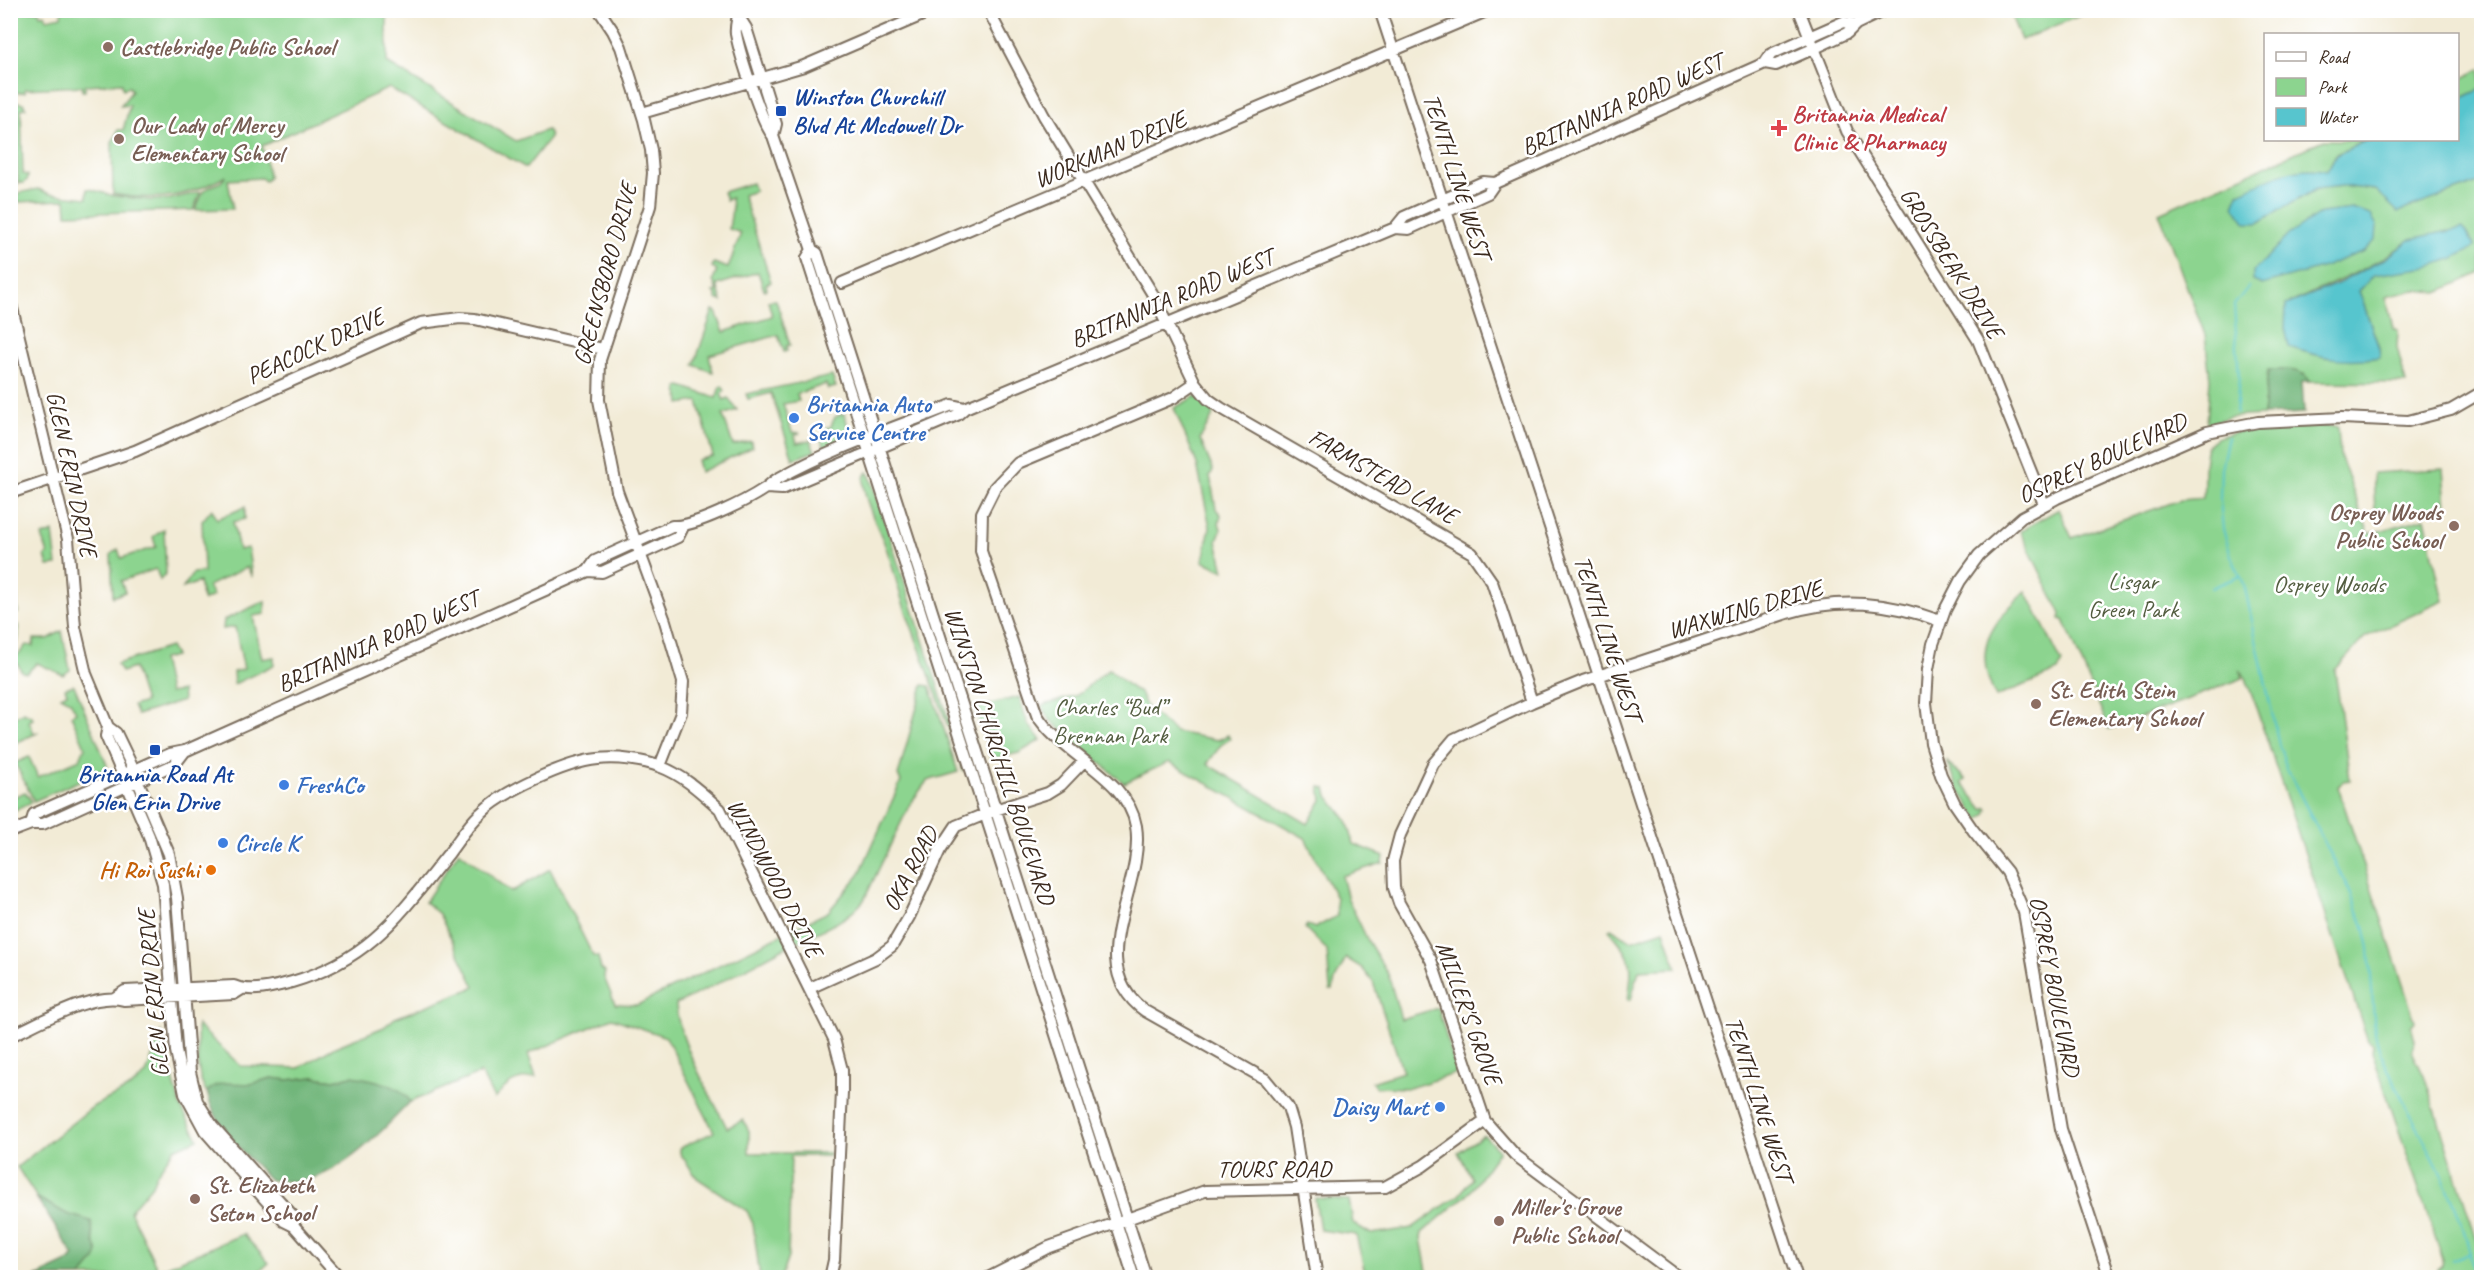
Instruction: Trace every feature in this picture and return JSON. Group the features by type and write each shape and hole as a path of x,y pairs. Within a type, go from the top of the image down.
{"street":[{"name":"GREENSBORO DRIVE","path":"599,10 614,31 621,47 651,150 650,206 603,349 599,378 602,420 617,492 665,621 683,682 681,713 660,766"},
{"path":"642,113 825,58 934,10"},
{"name":"FARMSTEAD LANE","path":"988,10 1038,106 1152,293 1195,383 1208,399 1221,408 1472,554 1492,582 1532,702"},
{"name":"TENTH LINE WEST","path":"1380,10 1797,1278"},
{"name":"WORKMAN DRIVE","path":"842,283 1489,10"},
{"name":"GROSSBEAK DRIVE","path":"1799,10 1847,131 1978,340 2044,504"},
{"name":"BRITANNIA ROAD WEST","path":"1765,63 1776,65 1815,48 1847,33 1856,24 1885,10"},
{"name":"WINSTON CHURCHILL BOULEVARD","path":"737,13 746,28 756,80 776,124 773,136 812,250 817,253 873,450 1121,1220 1134,1278"},
{"name":"BRITANNIA ROAD WEST","path":"766,488 782,489 957,415 965,408 1395,228 1404,218 1443,200 1483,182 1495,183 1765,63 1771,54 1842,22 1856,24"},
{"name":"BRITANNIA ROAD WEST","path":"1395,228 1408,229 1447,212 1488,193 1495,183"},
{"name":"GLEN ERIN DRIVE","path":"10,300 69,545 73,609 80,651 92,691 108,727 116,733 131,775 163,839 172,868 177,898 176,1051 185,1094 205,1131 241,1165 284,1221 294,1226 340,1278"},
{"name":"PEACOCK DRIVE","path":"10,493 135,451 421,322 460,318 475,319 603,349"},
{"path":"1195,383 1173,398 1018,463 995,488 982,513 981,551 1037,715 1051,736 1119,792 1136,825 1135,858 1116,948 1116,966 1125,992 1145,1011 1254,1071 1279,1093 1288,1107 1294,1127 1317,1278"},
{"name":"OSPREY BOULEVARD","path":"2110,1278 2061,1129 2024,912 2007,872 1955,804 1935,759 1928,726 1926,696 1931,652 1940,621 1955,590 1979,555 2007,528 2044,504 2216,429 2244,424 2342,418 2408,421 2451,410 2481,393"},
{"name":"BRITANNIA ROAD WEST","path":"31,824 34,814 131,775 170,754 185,751 588,571 596,561 672,526 683,527 766,488 777,479 952,405 965,408"},
{"name":"BRITANNIA ROAD WEST","path":"588,571 602,572 678,537 683,527"},
{"name":"WAXWING DRIVE","path":"1598,677 1777,616 1817,606 1843,603 1892,606 1940,621"},
{"name":"MILLER'S GROVE","path":"1598,677 1532,702 1471,730 1454,739 1445,748 1433,764 1400,835 1393,861 1394,888 1399,903 1431,960 1485,1121 1515,1155 1680,1278"},
{"name":"WINDWOOD DRIVE","path":"10,1036 88,1002 116,998 125,991 178,993 234,986 243,989 269,987 305,978 339,964 371,943 399,916 477,816 510,792 562,768 597,759 629,760 660,766 692,785 720,809 834,1039 842,1070 834,1250 830,1278"},
{"name":"OKA ROAD","path":"810,988 876,958 892,946 909,917 947,839 956,826 1048,793 1061,785 1084,762"},
{"name":"GLEN ERIN DRIVE","path":"131,775 126,786 149,836 163,884 178,993"},
{"name":"BRITANNIA ROAD WEST","path":"10,832 31,824 43,824 126,786"},
{"name":"TOURS ROAD","path":"989,1277 1025,1257 1205,1191 1385,1187 1423,1166 1485,1121"},
{"name":"WINSTON CHURCHILL BOULEVARD","path":"1121,1220 1146,1278"}],"green space":[{"path":"62,10 390,11 387,16 387,63 516,141 547,130 551,136 526,168 389,88 262,146 269,177 265,181 261,178 228,180 233,209 195,210 204,190 221,182 226,176 199,189 172,196 143,198 113,194 112,143 118,130 123,130 130,105 120,106 132,91 129,87 123,89 122,83 85,85 85,91 82,91 82,86 25,89 25,92 15,93 12,11 39,11 40,15 45,14 47,19 61,16"},
{"path":"2091,10 2021,40 2009,11"},
{"path":"2481,69 2481,89 2459,100 2459,80"},
{"path":"15,102 23,103 26,108 21,109 23,174 28,175 24,183 18,183"},
{"path":"2322,141 2365,141 2336,154 2327,171 2258,223 2316,189 2342,186 2375,190 2406,209 2481,182 2481,273 2438,292 2414,290 2386,297 2393,328 2398,330 2397,347 2406,383 2310,382 2304,374 2268,370 2263,415 2230,417 2207,424 2210,379 2205,335 2159,213","holes":["2411,239 2395,271 2373,275 2359,291 2379,348 2286,305 2366,268"]},
{"path":"752,183 755,191 743,195 771,282 766,284 767,289 764,290 758,272 717,285 722,301 716,299 716,294 713,292 717,291 713,281 717,270 712,267 714,263 728,268 741,233 729,229 731,198 726,200 723,192"},
{"path":"38,189 50,194 87,198 87,189 90,189 114,196 151,200 170,199 201,192 193,210 67,214 66,200 18,202 18,193"},
{"path":"776,300 790,345 786,346 787,351 784,352 778,335 709,355 713,372 694,365 713,310 724,332 772,316 768,301"},
{"path":"2268,370 2292,370 2307,377 2310,382 2302,382 2304,413 2263,415"},
{"path":"832,376 836,387 828,389 826,384 797,394 799,401 783,404 792,432 800,433 795,435 797,443 810,440 815,451 793,459 771,393 748,399 746,394"},
{"path":"722,386 725,391 721,394 724,400 728,398 737,410 723,415 733,445 751,441 753,447 700,472 697,460 713,456 698,401 680,404 678,387 716,398"},
{"path":"1196,396 1214,414 1200,439 1213,470 1210,476 1216,509 1221,515 1219,523 1221,529 1217,541 1224,571 1203,561 1210,527 1197,464 1174,408"},
{"path":"845,414 850,437 825,447 821,440 827,427 830,428 835,417"},
{"path":"2338,427 2340,455 2369,534 2425,518 2443,601 2365,637 2335,670 2350,780 2343,781 2338,787 2415,1021 2411,1026 2415,1041 2412,1050 2424,1075 2481,1253 2481,1277 2440,1277 2437,1270 2442,1266 2443,1260 2372,1052 2373,1044 2368,1041 2246,678 2239,670 2243,678 2109,729 2064,620 2060,619 2061,614 2020,531 2059,509 2072,538 2180,500 2203,498 2205,453 2213,440 2241,431"},
{"path":"2443,469 2446,507 2375,511 2373,473"},
{"path":"867,472 965,770 963,771 904,606 888,553 869,507 864,487"},
{"path":"245,507 245,519 233,522 239,550 248,548 252,577 247,567 208,586 213,596 203,601 199,582 183,588 193,573 204,572 202,521 212,509 217,519"},
{"path":"164,529 166,573 160,580 156,569 121,581 125,592 113,597 111,554 118,549 121,558 156,547 153,537"},
{"path":"53,532 57,565 48,566 45,556 48,554 42,536"},
{"path":"16,587 18,613 12,614 13,625 18,625 19,636 11,649 11,589"},
{"path":"2026,591 2062,663 2058,671 1996,697 1985,665 1988,638 2003,614"},
{"path":"265,601 265,614 253,616 262,659 274,657 274,665 234,684 233,672 244,669 235,627 223,629 224,620"},
{"path":"62,631 70,670 63,675 37,663 27,673 22,672 17,663 11,665 11,659 26,645 33,646 34,639 48,639"},
{"path":"170,647 175,656 162,659 169,693 182,691 183,701 137,715 133,706 145,702 134,668 121,672 117,664"},
{"name":"Charles “Bud” Brennan Park","path":"1109,669 1140,692 1147,708 1175,732 1218,740 1228,735 1230,739 1221,745 1207,764 1308,824 1322,800 1320,787 1326,788 1328,796 1347,820 1354,844 1384,856 1383,863 1342,876 1348,899 1369,943 1388,974 1401,1019 1438,1008 1457,1073 1409,1088 1375,1087 1372,1082 1403,1072 1373,982 1362,968 1346,958 1335,980 1333,990 1330,990 1327,950 1305,928 1307,925 1315,928 1337,916 1336,898 1305,838 1169,762 1124,783 1050,720 1042,706 1077,695"},
{"path":"74,685 107,765 106,769 34,801 15,763 29,757 38,777 80,759 85,747 71,715 76,712 70,701 61,696 67,693 65,688"},
{"path":"923,685 930,686 958,772 927,781 910,804 864,900 839,922 676,1004 682,1034 696,1067 727,1128 743,1120 749,1131 749,1153 829,1153 829,1156 791,1156 788,1257 781,1277 760,1277 753,1224 747,1211 697,1178 680,1153 680,1148 714,1132 666,1037 612,1018 528,1054 536,1077 512,1082 494,1099 481,1073 410,1102 407,1096 352,1076 334,1080 314,1077 288,1080 271,1078 250,1084 214,1086 207,1092 203,1086 197,1051 197,1025 241,1066 299,1068 335,1047 384,1027 395,1018 475,987 439,914 425,902 459,851 511,892 550,869 593,956 598,957 615,1004 637,1005 828,912 859,875 901,781 898,776"},
{"path":"1019,697 1028,724 1041,740 1019,753 991,759 975,708"},
{"path":"23,712 32,716 33,719 29,721 34,733 39,732 11,745 11,720"},
{"path":"1947,761 1966,780 1962,783 1983,809 1987,807 1986,814 1979,820 1959,790"},
{"path":"25,792 32,802 11,812 11,798"},
{"path":"1611,928 1631,941 1664,930 1677,968 1639,970 1631,1000 1628,1000 1631,978 1630,962 1623,948 1609,930"},
{"path":"161,1032 180,1105 198,1139 174,1149 157,1173 152,1185 130,1211 158,1270 243,1234 269,1263 253,1277 36,1277 70,1261 74,1255 17,1167 94,1106 131,1087 146,1074"},
{"path":"352,1076 393,1087 406,1096 410,1102 374,1139 345,1162 314,1178 298,1181 270,1180 224,1129 216,1117 207,1092 214,1086 224,1083 250,1084 272,1078 288,1080 314,1077 334,1080"},
{"path":"1484,1135 1499,1151 1470,1192 1422,1233 1428,1277 1366,1277 1356,1235 1320,1230 1315,1198 1349,1200 1353,1223 1371,1234 1412,1228 1459,1195 1472,1179 1458,1152"},
{"path":"36,1197 67,1214 91,1221 98,1252 95,1260 81,1277 36,1277 70,1261 74,1256"}],"water":[{"path":"2481,89 2481,182 2398,212 2375,190 2342,186 2316,189 2258,223 2246,223 2234,206 2239,193 2271,178 2304,169 2327,171 2336,155 2365,141 2459,141 2459,100"},
{"path":"2352,209 2371,215 2377,226 2376,240 2364,251 2321,268 2262,285 2253,281 2253,272 2288,235 2321,213"},
{"path":"2463,228 2475,247 2454,258 2428,267 2374,275 2359,291 2380,357 2356,360 2334,358 2289,347 2285,328 2286,305 2339,283 2386,258 2411,239"}],"waterway":[{"path":"2236,413 2239,377 2234,305 2249,286"},
{"path":"2228,437 2221,469 2220,499 2223,529 2231,556 2244,584 2279,745 2287,769 2349,890 2364,926 2369,948 2375,1033 2380,1052 2449,1190 2469,1248 2474,1278"},
{"path":"2211,588 2240,576"},
{"path":"2452,1260 2471,1252"}],"place":[{"name":"Castlebridge Public School","path":"108,47"},
{"name":"Winston Churchill Blvd At Mcdowell Dr","path":"781,111"},
{"name":"Britannia Medical Clinic & Pharmacy","path":"1779,128"},
{"name":"Our Lady of Mercy Elementary School","path":"119,139"},
{"name":"Britannia Auto Service Centre","path":"794,418"},
{"name":"Osprey Woods Public School","path":"2454,526"},
{"name":"St. Edith Stein Elementary School","path":"2036,704"},
{"name":"Britannia Road At Glen Erin Drive","path":"155,750"},
{"name":"FreshCo","path":"284,785"},
{"name":"Circle K","path":"223,843"},
{"name":"Hi Roi Sushi","path":"211,870"},
{"name":"Daisy Mart","path":"1440,1107"},
{"name":"St. Elizabeth Seton School","path":"195,1199"},
{"name":"Miller's Grove Public School","path":"1499,1221"}],"park label":[{"name":"Osprey Woods","path":"2329,584"},
{"name":"Lisgar Green Park","path":"2133,595"}]}
